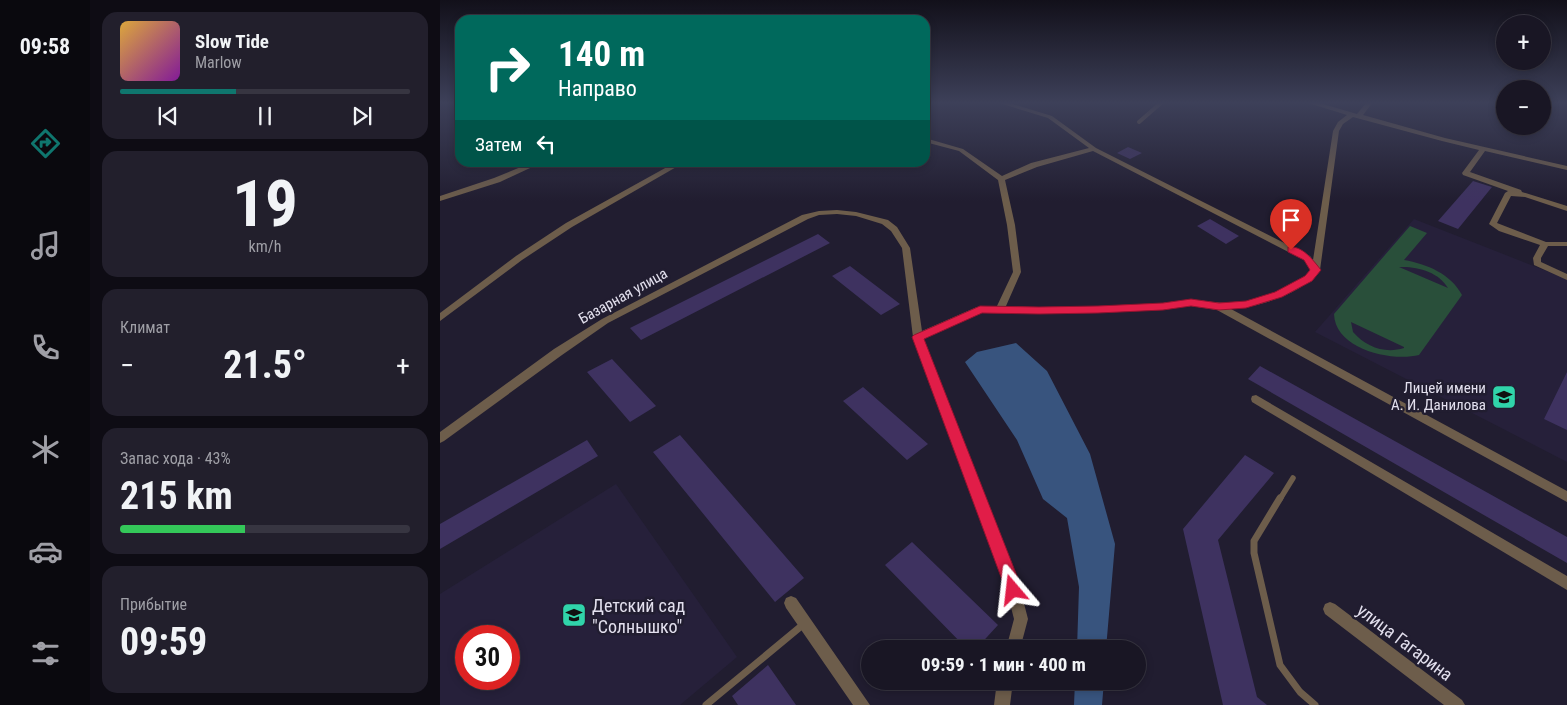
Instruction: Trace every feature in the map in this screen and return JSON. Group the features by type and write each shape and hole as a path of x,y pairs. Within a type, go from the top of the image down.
{"street":[{"path":"1075,135 1094,149 1307,258 1316,270"},
{"path":"918,337 980,310 1098,309 1163,306 1191,302 1219,307 1246,305 1278,295 1308,279 1316,270 1335,135"},
{"path":"1427,135 1567,168"},
{"path":"930,141 961,150 1001,179 1011,225 1017,272 1000,309"},
{"path":"1001,179 1034,164 1094,149"},
{"path":"1482,149 1466,173 1567,209"},
{"path":"440,199 497,180 528,167"},
{"path":"440,318 519,258 552,236 673,167"},
{"path":"1526,195 1509,193 1493,224 1545,244 1567,244"},
{"name":"Базарная улица","path":"440,438 558,352 605,321 805,217 820,213 837,212 856,214 885,222 894,229 906,248 918,337 1010,576 1021,619 1015,640"},
{"path":"1545,244 1536,258 1536,262 1567,277"},
{"path":"1219,307 1567,497"},
{"path":"1256,398 1567,583"},
{"path":"791,603 862,705"},
{"name":"улица Гагарина","path":"1330,609 1457,705"},
{"path":"1002,705 1004,690"}],"lane":[{"path":"1293,478 1254,541 1254,553 1280,665 1300,692 1315,705"},
{"path":"706,705 805,623"}],"shaded area":[{"name":"Лицей имени А. И. Данилова","path":"1414,219 1567,279 1567,462 1315,332"},
{"name":"Детский сад \"Солнышко\"","path":"616,484 737,657 680,705 440,705 440,594"}],"green space":[{"path":"1410,226 1427,233 1404,260 1438,271 1452,281 1462,295 1419,355 1407,357 1380,354 1354,344 1344,336 1337,326 1334,314","holes":["1399,267 1427,271 1444,282 1448,288","1351,322 1404,347 1404,348 1397,350 1376,348 1364,342 1353,332"]}],"water":[{"path":"1016,343 1047,371 1090,454 1115,544 1107,640 1077,640 1079,587 1067,518 1043,499 1017,440 965,362 977,352"},
{"path":"1075,690 1103,690 1102,705 1074,705"}],"building":[{"path":"1128,147 1142,153 1130,159 1117,153"},
{"path":"1473,181 1492,187 1458,229 1438,221"},
{"path":"1210,219 1239,236 1226,244 1197,226"},
{"path":"818,234 830,243 641,340 630,328"},
{"path":"850,266 900,304 881,315 832,276"},
{"path":"612,359 656,406 630,422 587,372"},
{"path":"1260,366 1567,537 1567,563 1248,379"},
{"path":"1567,372 1567,430 1544,419"},
{"path":"863,387 928,444 907,460 843,401"},
{"path":"680,435 804,578 775,602 653,452"},
{"path":"587,440 598,456 440,549 440,524"},
{"path":"1245,455 1274,473 1218,540 1257,697 1267,705 1223,705 1183,529"},
{"path":"912,542 998,625 984,640 958,640 885,565"},
{"path":"768,665 796,705 738,705 732,696"}],"place":[{"name":"Лицей имени А. И. Данилова","path":"1504,397"},
{"name":"Детский сад \"Солнышко\"","path":"574,615"}],"route":[{"path":"1013,590 1010,576 918,337 980,310 1098,309 1163,306 1191,302 1219,307 1246,305 1278,295 1308,279 1316,270 1307,258 1291,250"}]}
